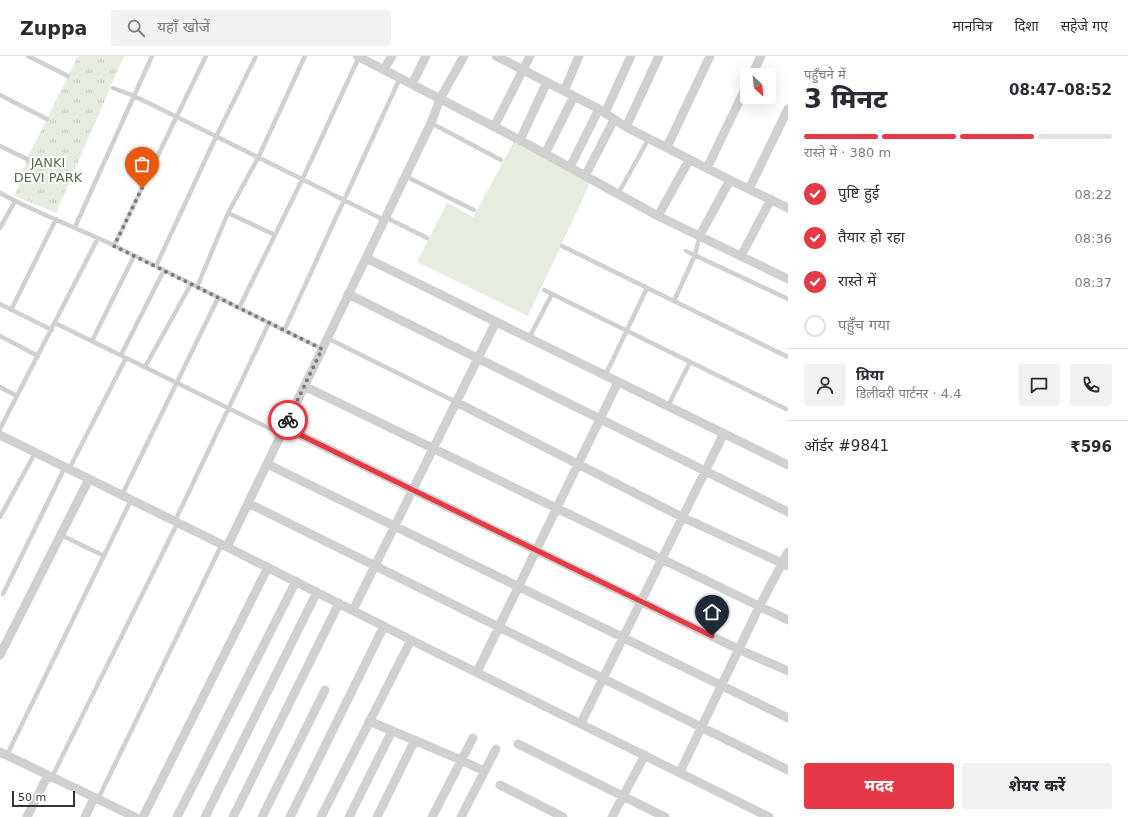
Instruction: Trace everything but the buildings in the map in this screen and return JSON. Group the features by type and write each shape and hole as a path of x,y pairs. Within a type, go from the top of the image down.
{"street":[{"path":"358,56 520,140 658,216 741,256 787,276"},
{"path":"384,69 392,56"},
{"path":"412,84 426,56"},
{"path":"225,545 248,504 385,219 440,99 464,56"},
{"path":"496,56 602,111 626,127 788,208"},
{"path":"494,127 530,56"},
{"path":"564,91 579,56"},
{"path":"570,167 631,56"},
{"path":"626,127 659,56"},
{"path":"667,147 710,56"},
{"path":"755,68 761,56"},
{"path":"520,140 547,82"},
{"path":"545,154 574,96"},
{"path":"707,168 740,100"},
{"path":"749,189 788,109"},
{"path":"585,176 614,120"},
{"path":"658,216 690,160"},
{"path":"700,235 730,180"},
{"path":"741,256 771,199"},
{"path":"366,258 605,376 787,463"},
{"path":"348,294 788,512"},
{"path":"353,610 496,322"},
{"path":"477,672 618,382"},
{"path":"304,386 788,620"},
{"path":"456,402 682,518 785,565"},
{"path":"283,431 412,490 740,650 788,671"},
{"path":"581,723 724,433"},
{"path":"0,435 225,545 411,640 769,817"},
{"path":"267,464 788,718"},
{"path":"0,654 88,479"},
{"path":"248,504 788,770"},
{"path":"680,772 740,650 759,607 785,565 788,552"},
{"path":"143,817 268,567"},
{"path":"177,817 296,581"},
{"path":"205,817 317,592"},
{"path":"233,817 339,603"},
{"path":"290,817 384,626"},
{"path":"321,817 411,640"},
{"path":"262,817 325,690"},
{"path":"369,721 484,771"},
{"path":"349,817 392,731"},
{"path":"432,817 472,738"},
{"path":"377,817 415,740"},
{"path":"518,744 665,817"},
{"path":"461,817 496,749"},
{"path":"2,754 136,817"},
{"path":"612,817 645,755"},
{"path":"27,817 50,776"},
{"path":"500,785 563,817"},
{"path":"85,817 96,798"}],"lane":[{"path":"28,56 68,76"},
{"path":"75,227 152,56"},
{"path":"114,246 206,56"},
{"path":"156,266 216,137 256,56"},
{"path":"197,287 228,213 258,158 305,56"},
{"path":"239,308 302,180 358,56"},
{"path":"284,331 400,78"},
{"path":"113,88 134,96 302,180 427,238"},
{"path":"0,95 47,119"},
{"path":"430,123 501,160"},
{"path":"618,194 649,138"},
{"path":"0,146 26,159"},
{"path":"405,176 474,210"},
{"path":"0,193 156,266 322,349"},
{"path":"0,228 15,201"},
{"path":"228,213 275,235"},
{"path":"11,310 56,219"},
{"path":"674,301 695,255 700,235"},
{"path":"0,429 98,238"},
{"path":"562,246 788,357"},
{"path":"686,251 788,299"},
{"path":"92,341 134,256"},
{"path":"121,355 164,270"},
{"path":"146,367 191,284"},
{"path":"605,376 647,288"},
{"path":"544,290 786,409"},
{"path":"529,338 552,294"},
{"path":"122,495 218,298"},
{"path":"0,304 52,330"},
{"path":"55,323 229,409 283,431"},
{"path":"50,776 176,522 269,323"},
{"path":"0,336 38,356"},
{"path":"327,338 456,402"},
{"path":"2,594 126,358"},
{"path":"668,406 690,362"},
{"path":"0,387 17,396"},
{"path":"0,517 35,453"},
{"path":"2,754 104,556 131,500"},
{"path":"60,535 104,556"},
{"path":"96,798 225,545"}],"green space":[{"name":"JANKI DEVI PARK","path":"78,56 124,56 56,213 15,196 27,159"},
{"path":"516,138 592,179 528,316 417,262 447,203 473,217"}],"way so far":[{"path":"142,188 114,246 322,349 288,420"}],"route":[{"path":"288,420 284,427 712,636"}]}
